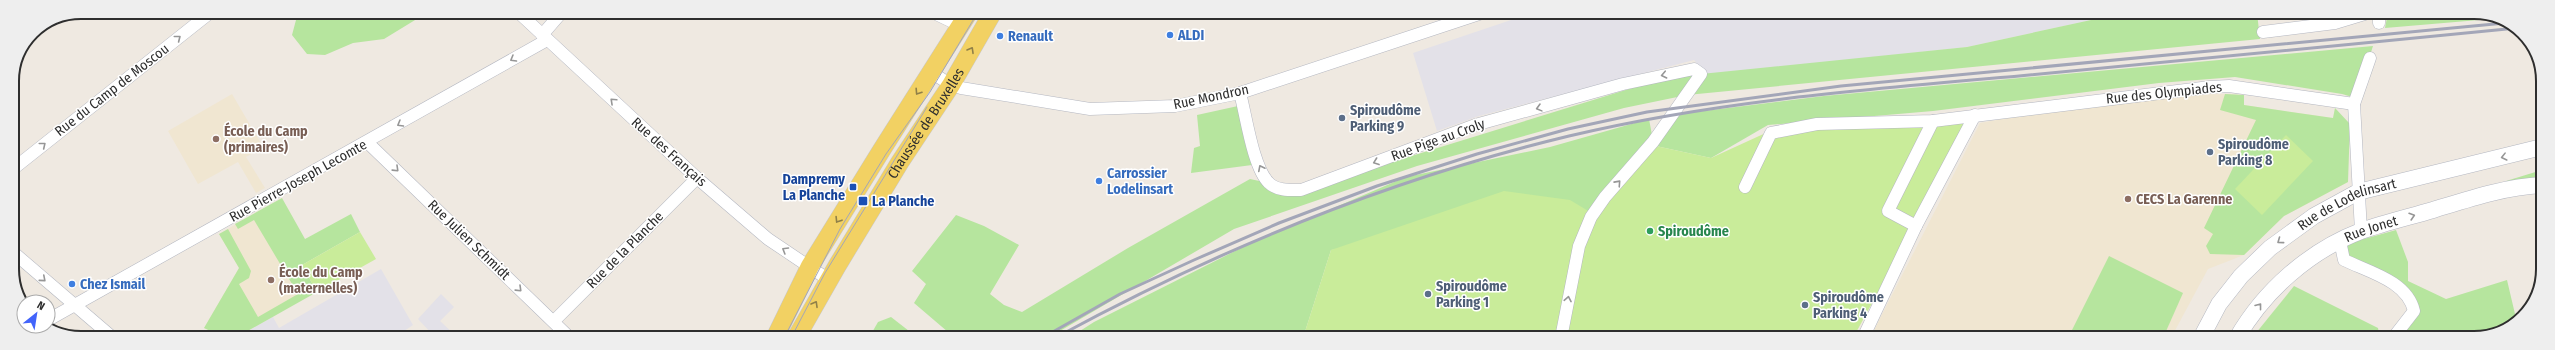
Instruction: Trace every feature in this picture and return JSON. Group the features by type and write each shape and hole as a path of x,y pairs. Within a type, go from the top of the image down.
{"main road":[{"name":"Chaussée de Bruxelles","path":"778,331 810,266 965,19"},
{"name":"Chaussée de Bruxelles","path":"800,331 900,162 951,85 989,19"}],"street":[{"name":"Rue du Camp de Moscou","path":"19,164 203,19"},
{"name":"Rue des Français","path":"525,19 697,178 768,239 829,280"},
{"name":"Rue Pierre-Joseph Lecomte","path":"56,315 368,142 545,38 557,19"},
{"name":"Rue Mondron","path":"931,72 951,85 1090,109 1175,106 1240,93 1464,19"},
{"path":"2263,32 2334,23 2346,19"},
{"path":"2361,231 2354,104 2370,58"},
{"name":"Rue Pige au Croly","path":"1240,93 1259,166 1269,183 1285,190 1301,190 1475,125 1630,83 1694,69 1701,74 1666,126 1605,197 1584,230 1562,331"},
{"name":"Rue des Olympiades","path":"1745,187 1770,134 1817,124 1933,120 2229,86 2354,104"},
{"path":"1866,331 1916,226 1975,115"},
{"path":"1916,226 1888,211 1933,120"},
{"name":"Rue Julien Schmidt","path":"368,142 563,331"},
{"name":"Rue de Lodelinsart","path":"2205,331 2219,304 2241,276 2270,248 2314,216 2358,192 2536,148"},
{"name":"Rue de la Planche","path":"554,322 697,178"},
{"name":"Rue Jonet","path":"2242,331 2259,304 2287,276 2340,241 2361,231 2478,196 2518,187 2536,186"},
{"path":"2340,241 2344,260 2402,288 2411,299 2414,311 2398,331"},
{"path":"19,257 105,331"}],"shaded area":[{"path":"1514,19 2096,19 1967,47 1707,75 1694,60 1479,116 1437,131 1413,53"},
{"name":"École du Camp (primaires)","path":"232,94 263,147 246,157 265,188 256,193 238,162 198,184 168,131"},
{"name":"CECS La Garenne","path":"2169,95 2244,95 2244,105 2333,118 2335,108 2348,182 2284,216 2244,255 2208,269 2175,331 1874,331 1980,123 2035,113"},
{"name":"École du Camp (maternelles)","path":"268,206 317,292 236,331 210,331 204,328 239,268 219,234"},
{"path":"381,269 413,325 404,331 248,331 273,317 279,328"},
{"path":"441,294 454,307 440,321 451,331 429,331 418,319"}],"green space":[{"path":"417,19 384,39 353,43 325,55 307,54 292,35 296,20"},
{"path":"2096,19 2258,19 2260,39 1687,95 1624,108 1417,166 1234,229 1060,331 947,331 914,303 926,284 912,271 956,215 984,226 1019,245 990,294 1004,305 1022,312 1128,248 1250,179 1301,190 1694,69 1701,74 1967,47"},
{"path":"2387,19 2479,20 2385,28"},
{"path":"2373,46 2356,98 2342,94 2235,77 2159,83 1933,111 1768,125 1711,158 1656,146 1664,116 1824,96"},
{"path":"2225,94 2244,95 2244,105 2333,118 2335,108 2350,124 2348,182 2284,216 2244,255 2210,254 2206,246 2213,234 2204,228 2256,120 2220,110"},
{"path":"1238,106 1252,165 1191,173 1194,148 1200,146 1197,115"},
{"name":"Spiroudôme","path":"1975,115 1857,331 1305,331 1331,250 1504,191 1570,200 1590,212 1656,146 1711,158 1770,131"},
{"path":"1649,119 1652,135 1590,212 1331,250 1305,331 1080,331 1094,322 1249,244 1406,177 1550,147"},
{"path":"2286,135 2313,161 2262,215 2235,189"},
{"path":"2536,172 2536,178 2506,181"},
{"path":"282,198 305,239 351,214 360,232 302,265 317,292 248,331 210,331 204,328 239,268 219,234 228,229 251,271 249,278 239,284 258,317 298,294 254,220 238,229 235,224"},
{"path":"2396,230 2408,262 2408,281 2446,299 2507,280 2515,314 2514,317 2486,330 2399,331 2414,311 2405,292 2351,263 2346,244"},
{"path":"360,232 376,259 317,292 302,265"},
{"path":"2109,256 2183,293 2166,331 2072,331"},
{"path":"2294,286 2378,328 2379,331 2258,331"},
{"path":"891,317 909,331 873,331 878,322"}],"tram line":[{"path":"788,331 840,229 886,154 930,92 974,19"},
{"path":"795,331 825,273 927,107"}],"railway":[{"path":"1054,331 1120,294 1194,260 1279,223 1377,186 1477,154 1568,129 1647,112 1841,86 2497,24"},
{"path":"1068,331 1178,275 1306,220 1370,196 1436,173 1502,153 1624,124 1736,105 1850,91 2507,29"}],"place":[{"name":"ALDI","path":"1170,35"},
{"name":"Renault","path":"1000,36"},
{"name":"Spiroudôme Parking 9","path":"1342,118"},
{"name":"École du Camp (primaires)","path":"216,139"},
{"name":"Spiroudôme Parking 8","path":"2210,152"},
{"name":"Carrossier Lodelinsart","path":"1099,181"},
{"name":"Dampremy La Planche","path":"853,187"},
{"name":"CECS La Garenne","path":"2128,199"},
{"name":"La Planche","path":"863,201"},
{"name":"Spiroudôme","path":"1650,231"},
{"name":"École du Camp (maternelles)","path":"271,280"},
{"name":"Chez Ismail","path":"72,284"},
{"name":"Spiroudôme Parking 1","path":"1428,294"},
{"name":"Spiroudôme Parking 4","path":"1805,305"}]}
